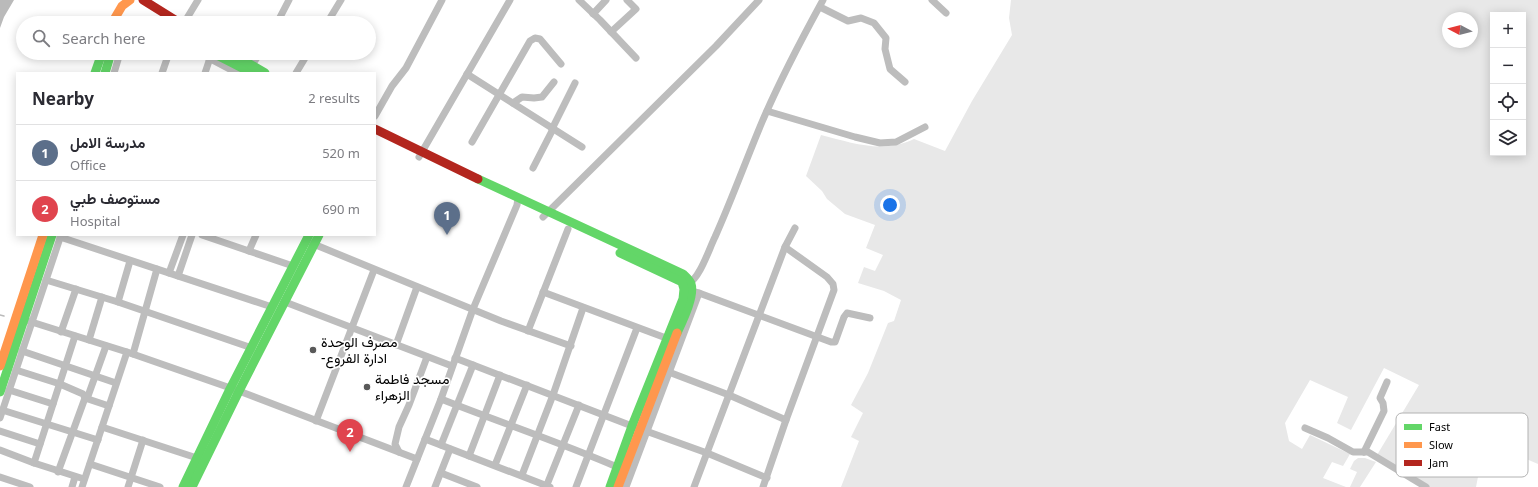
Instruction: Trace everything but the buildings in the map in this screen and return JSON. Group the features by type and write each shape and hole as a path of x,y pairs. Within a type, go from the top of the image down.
{"main road":[{"path":"116,16 122,6 130,0"},
{"path":"142,16 149,8 149,1"},
{"path":"149,1 170,16"},
{"path":"122,6 129,16"},
{"path":"95,72 100,60"},
{"path":"105,72 109,60"},
{"path":"226,60 262,72"},
{"path":"240,60 252,69"},
{"path":"376,130 421,154 545,214 683,274 690,288 666,371 640,429 618,487"},
{"path":"376,135 421,154"},
{"path":"545,214 568,228 682,282 690,288"},
{"path":"0,366 24,320 43,236"},
{"path":"0,392 24,320 58,236"},
{"path":"192,487 252,348 293,266 310,240"},
{"path":"183,487 234,390 285,302 310,240"},
{"path":"610,487 617,467 640,429 666,338 683,299 690,288"}],"street":[{"path":"188,16 198,0"},
{"path":"281,16 289,0"},
{"path":"331,16 341,0"},
{"path":"376,114 392,86 406,68 442,0"},
{"path":"421,154 510,0"},
{"path":"578,0 612,32 636,58"},
{"path":"593,14 606,0"},
{"path":"612,32 636,9 627,0"},
{"path":"545,214 716,46 759,0"},
{"path":"932,0 946,13"},
{"path":"870,318 848,314 844,317 835,342 831,342 759,316 690,288 720,225 767,111 796,49 821,3 848,21 861,18 874,23 886,38 885,49 892,73 905,82"},
{"path":"472,142 530,41 535,38 540,39 561,64"},
{"path":"114,72 118,60"},
{"path":"162,72 167,60"},
{"path":"205,72 210,60"},
{"path":"219,60 236,72"},
{"path":"252,69 256,60"},
{"path":"297,72 304,60"},
{"path":"467,74 582,148"},
{"path":"513,103 522,97 542,97 554,82"},
{"path":"533,168 575,83"},
{"path":"767,111 880,143 896,142 925,127"},
{"path":"406,487 441,399 473,309 518,201"},
{"path":"528,331 568,228"},
{"path":"694,487 784,247 795,228"},
{"path":"0,418 22,351 24,320 46,280 58,236 272,307"},
{"path":"169,273 183,236"},
{"path":"178,276 192,236"},
{"path":"208,236 293,266"},
{"path":"249,251 256,236"},
{"path":"310,240 374,270 528,331 571,346"},
{"path":"763,487 834,290 833,284 827,277 784,247"},
{"path":"118,302 130,261"},
{"path":"82,487 116,383 130,353 145,312 157,270"},
{"path":"316,422 374,270"},
{"path":"46,280 118,302 252,348"},
{"path":"396,345 417,287"},
{"path":"61,332 76,290"},
{"path":"543,292 666,338"},
{"path":"88,340 102,298"},
{"path":"285,302 452,366"},
{"path":"522,476 571,346 583,308"},
{"path":"24,320 130,353 418,459"},
{"path":"576,487 637,328"},
{"path":"34,463 76,336"},
{"path":"58,472 72,431 85,398 88,396 106,346"},
{"path":"22,351 116,383"},
{"path":"399,452 395,444 399,427 427,357"},
{"path":"455,358 707,453 767,478"},
{"path":"441,445 473,365"},
{"path":"16,370 60,384 83,394 85,398 109,406"},
{"path":"666,371 729,395 786,420"},
{"path":"469,456 500,375"},
{"path":"1364,452 1384,411 1383,403 1380,398 1387,382"},
{"path":"495,465 527,385"},
{"path":"9,390 53,404"},
{"path":"441,399 588,454 617,467"},
{"path":"425,439 495,465 547,487 562,445 579,405"},
{"path":"2,410 98,440"},
{"path":"102,426 197,458"},
{"path":"1305,428 1328,438 1353,452 1368,452 1396,469"},
{"path":"626,487 640,429"},
{"path":"0,432 40,444"},
{"path":"128,487 143,440"},
{"path":"435,487 450,449"},
{"path":"0,450 58,472 84,479"},
{"path":"90,464 160,487"},
{"path":"441,473 477,487"},
{"path":"72,487 75,477"},
{"path":"1410,477 1426,487"},
{"path":"0,478 30,487"}],"shaded area":[{"path":"0,0 14,0 4,17 0,28"},
{"path":"1011,0 1538,0 1538,464 1528,460 1528,413 1402,413 1419,385 1384,368 1351,430 1337,423 1348,397 1310,380 1285,423 1289,441 1302,449 1310,435 1350,454 1343,466 1332,462 1323,478 1346,487 841,487 859,441 851,437 863,413 851,405 868,373 888,323 894,321 901,300 884,291 858,283 864,267 875,271 883,255 866,248 875,225 845,214 827,199 822,191 806,176 821,135 868,146 890,146 914,139 945,151 972,101 1012,35 1009,18"},
{"path":"1396,423 1396,467 1377,455"},
{"path":"1358,458 1365,458 1376,462 1360,487 1350,487 1357,472 1350,469 1354,461"},
{"path":"1413,477 1478,477 1476,487 1429,487"}],"waterway":[{"path":"0,315 4,316"}],"traffic: fast":[{"path":"95,72 100,60"},
{"path":"105,72 109,60"},
{"path":"227,60 250,72"},
{"path":"243,60 263,72"},
{"path":"478,179 683,274 688,279 692,289 690,302 677,333"},
{"path":"0,392 52,236"},
{"path":"183,487 230,389 308,236"},
{"path":"192,487 239,391 318,236"},
{"path":"610,487 632,426 683,299 684,289 682,282 620,253"}],"traffic: slow":[{"path":"116,16 122,6 130,0"},
{"path":"0,366 43,236"},
{"path":"618,487 677,333"}],"traffic: jam":[{"path":"143,0 169,16"},
{"path":"376,129 478,179"}],"place":[{"name":"مدرسة الامل","path":"447,235"},
{"name":"مصرف الوحدة -ادارة الفروع","path":"313,350"},
{"name":"مسجد فاطمة الزهراء","path":"367,387"},
{"name":"مستوصف طبي","path":"350,452"}]}
